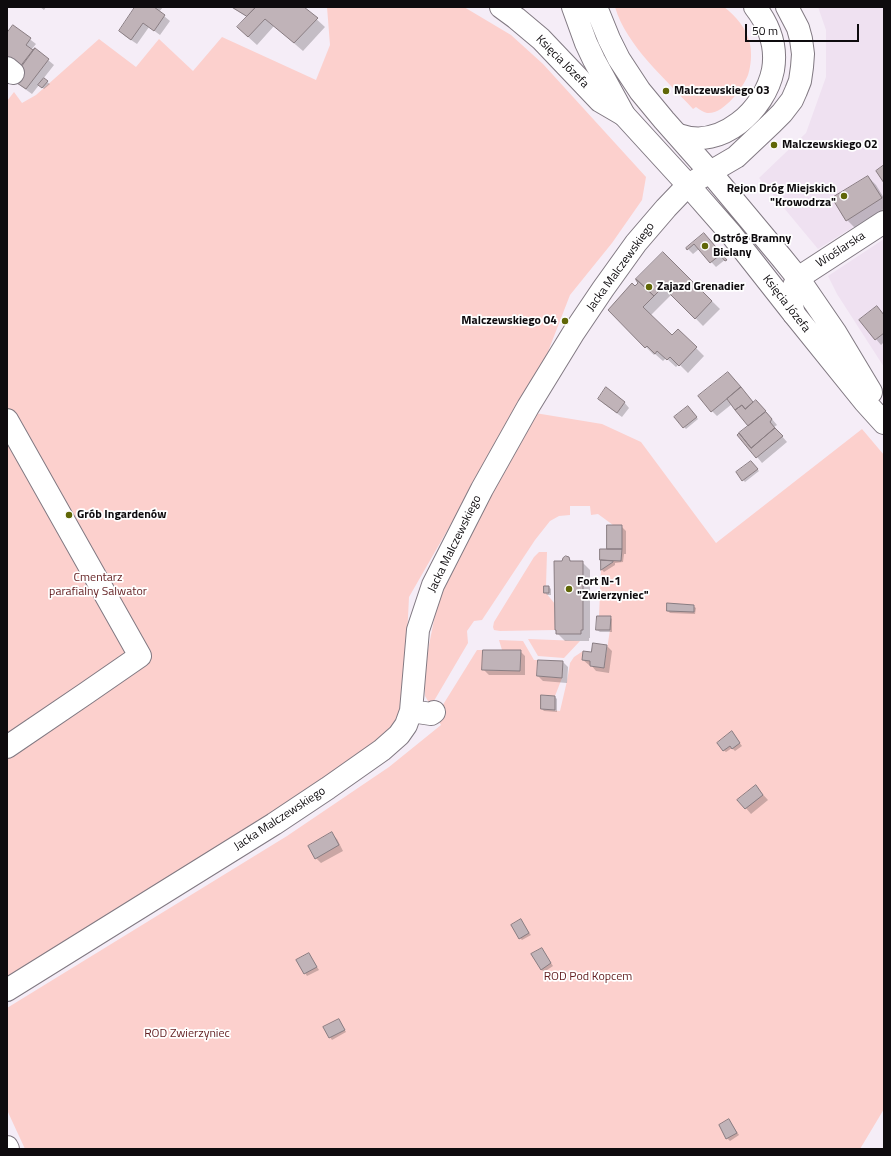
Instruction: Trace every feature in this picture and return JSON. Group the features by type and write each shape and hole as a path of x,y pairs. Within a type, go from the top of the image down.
{"street":[{"name":"Księcia Józefa","path":"501,7 541,39 600,101 624,115 752,260 865,402 884,423"},
{"path":"573,7 583,36 594,60 624,115"},
{"name":"Księcia Józefa","path":"596,7 609,38 629,75 652,106 679,135 798,278 835,332 884,414"},
{"path":"679,135 686,138 701,139 716,136 737,125 746,117 765,93 773,69 773,46 766,23 755,7"},
{"path":"688,186 736,157 782,113 792,100 796,91 802,67 803,54 802,39 787,7"},
{"name":"Jacka Malczewskiego","path":"7,990 274,824 382,750 398,735 406,725 411,711 418,630 433,585 482,489 532,401 574,332 603,289 658,216 688,186"},
{"name":"Wioślarska","path":"798,278 884,222"},
{"path":"752,260 779,276 798,278"},
{"path":"794,314 791,305 791,295 793,286 798,278"},
{"path":"7,420 140,656 7,747"},
{"path":"411,711 431,714 434,712"}],"shaded area":[{"path":"818,7 884,7 884,208 818,249 759,178 806,133 826,77 826,30"},
{"path":"884,239 884,367 837,294 828,276"}],"green space":[{"name":"Cmentarz parafialny Salwator","path":"327,7 464,7 511,35 543,64 646,177 642,200 612,243 570,295 544,362 409,597 403,718 334,776 7,979 7,101 14,92 22,103 36,95 99,39 136,67 159,39 193,71 222,37 316,80 330,45"},
{"path":"615,7 724,7 733,14 749,38 751,56 750,68 742,87 732,100 719,110 707,113 696,107 693,109 648,62 628,36"},
{"path":"535,413 602,424 641,442 716,543 862,429 884,455 884,1109 860,1149 25,1149 7,1110 7,1008 287,836 389,767 441,725 436,716 477,650 483,650 483,670 520,671 521,650 502,650 499,640 523,641 534,660 538,660 537,676 562,678 555,696 541,695 541,709 560,711 570,663 574,657 583,651 582,660 590,661 590,666 604,668 611,616 599,616 601,570 613,561 621,560 622,525 613,525 598,514 591,515 590,506 570,506 570,515 559,516 550,521 535,540 482,620 474,621 467,631 468,643 431,706 425,696 425,665 438,600"},
{"path":"539,552 547,552 546,586 544,586 544,593 546,593 555,604 555,630 494,630 494,622 534,557"},
{"path":"528,639 580,641 564,658 538,656"}],"building":[{"path":"135,7 154,7 165,15 154,31 143,23 131,40 119,31"},
{"path":"232,7 256,7 247,16"},
{"path":"256,7 304,7 318,18 294,43 265,19 248,37 237,27"},
{"path":"13,25 31,38 26,45 33,50 35,48 21,67 7,57 7,33"},
{"path":"35,48 49,59 26,89 11,79"},
{"path":"44,78 48,81 42,88 38,85"},
{"path":"884,165 884,183 876,171"},
{"path":"868,176 882,198 846,221 832,198"},
{"name":"Ostróg Bramny Bielany","path":"704,233 727,260 725,261 720,255 710,263 694,244 687,250 686,248"},
{"path":"663,252 712,301 695,319 663,287 654,296 636,279"},
{"path":"636,279 654,296 643,307 672,335 678,329 697,347 679,366 670,357 667,360 657,351 655,354 647,346 645,348 608,310 632,283 635,286 638,283"},
{"path":"877,306 884,315 884,333 875,340 859,320"},
{"path":"728,372 741,387 711,412 698,396"},
{"path":"606,387 625,402 617,413 598,399"},
{"path":"741,387 753,402 745,409 742,405 735,410 727,399"},
{"path":"756,400 766,411 748,426 735,410 742,405 745,409"},
{"path":"688,406 697,417 683,428 674,417"},
{"path":"766,412 772,419 770,422 775,428 751,448 739,433"},
{"path":"775,428 783,436 756,458 737,435 739,433 751,448"},
{"path":"751,461 758,469 742,481 736,472"},
{"path":"607,525 622,525 622,549 607,549"},
{"path":"600,549 622,549 621,561 600,560"},
{"name":"Fort N-1 \"Zwierzyniec\"","path":"566,556 569,557 570,561 583,561 583,630 581,630 581,634 556,634 555,630 554,561 562,561"},
{"path":"601,560 613,561 613,562 601,570"},
{"path":"544,586 549,586 549,593 544,593"},
{"path":"667,603 694,605 694,612 667,611"},
{"path":"597,616 611,616 610,630 596,630"},
{"path":"593,643 607,645 604,668 590,666 590,661 582,660 583,651 591,652"},
{"path":"483,650 521,650 520,671 482,670"},
{"path":"538,660 563,661 562,678 537,676"},
{"path":"541,695 555,696 555,710 541,709"},
{"path":"732,731 740,743 732,749 730,746 723,751 717,743"},
{"path":"756,785 763,795 745,809 737,800"},
{"path":"332,832 339,845 315,859 308,846"},
{"path":"521,919 529,933 519,939 511,925"},
{"path":"542,948 551,963 541,970 531,954"},
{"path":"309,953 317,967 304,974 296,960"},
{"path":"339,1019 345,1030 329,1038 323,1027"},
{"path":"729,1119 737,1133 726,1139 719,1125"}],"place":[{"name":"Malczewskiego 03","path":"666,91"},
{"name":"Malczewskiego 02","path":"774,145"},
{"name":"Rejon Dróg Miejskich \"Krowodrza\"","path":"844,196"},
{"name":"Ostróg Bramny Bielany","path":"705,246"},
{"name":"Zajazd Grenadier","path":"649,287"},
{"name":"Malczewskiego 04","path":"565,321"},
{"name":"Grób Ingardenów","path":"69,515"},
{"name":"Fort N-1 \"Zwierzyniec\"","path":"569,589"}],"park label":[{"name":"ROD Pod Kopcem","path":"588,977"},
{"name":"ROD Zwierzyniec","path":"187,1034"}]}
